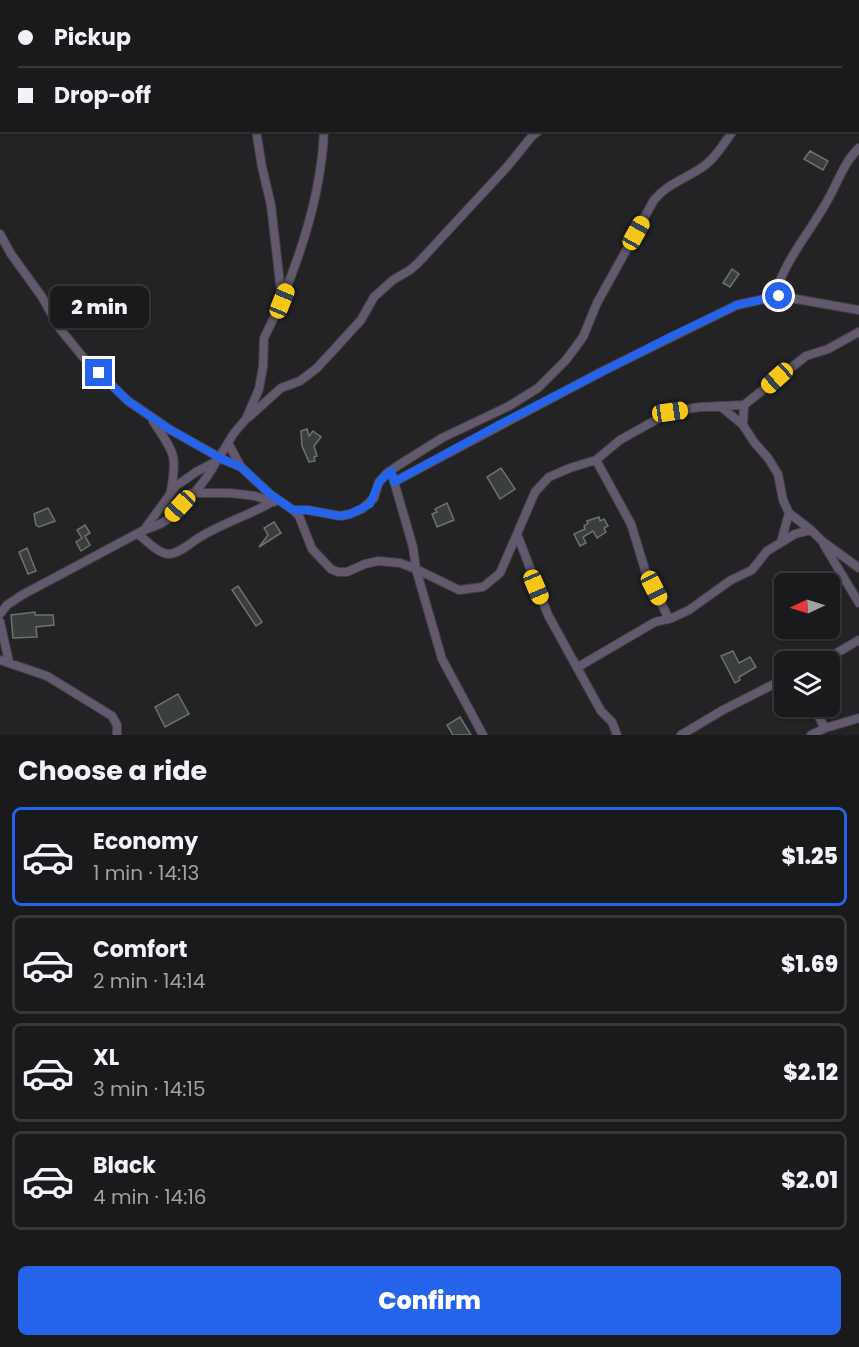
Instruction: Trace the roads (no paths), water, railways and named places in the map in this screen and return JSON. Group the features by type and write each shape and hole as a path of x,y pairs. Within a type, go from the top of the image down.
{"street":[{"path":"256,132 271,205 282,301"},
{"path":"246,419 259,389 263,367 264,338 292,277 315,200 320,177 324,132"},
{"path":"0,614 4,605 161,523 203,482 239,426 281,388 300,381 317,368 361,320 374,297 393,279 418,263 537,132"},
{"path":"293,510 308,510 340,516 356,512 370,504 379,482 391,471 442,438 517,402 538,388 566,360 583,337 597,303 654,200 667,187 706,165 715,157 733,132"},
{"path":"775,296 783,273 796,249 815,222 853,154 859,148"},
{"path":"0,234 11,254 42,297 60,329 77,350 128,401 218,459 241,467"},
{"path":"394,482 502,423 737,305 775,296 794,297 859,310"},
{"path":"228,443 241,467 299,516 312,549 332,569 347,572 378,561 400,563 416,568 459,590 483,587 500,573 535,492 549,477 596,460 620,440 670,412 744,405 806,356 828,349 859,332"},
{"path":"743,425 744,405"},
{"path":"720,406 743,425 768,458 778,474 783,500 789,513 822,542 859,603"},
{"path":"150,416 173,454 175,467 171,492"},
{"path":"141,532 171,492 196,472 218,459"},
{"path":"596,460 631,524 646,573 669,618"},
{"path":"391,471 442,659 483,735"},
{"path":"192,493 230,493 255,496 281,503"},
{"path":"141,532 158,550 169,554 177,552 198,538 272,502"},
{"path":"781,542 789,513"},
{"path":"578,667 656,622 689,610 731,580 752,570 767,551 795,534 811,530"},
{"path":"517,534 548,615 601,711 612,723 617,735"},
{"path":"822,542 859,568"},
{"path":"0,622 9,663"},
{"path":"840,651 859,640"},
{"path":"0,660 47,676 111,716 117,725 117,735"},
{"path":"681,735 774,684"},
{"path":"819,717 825,729"},
{"path":"811,735 857,718"}]}
